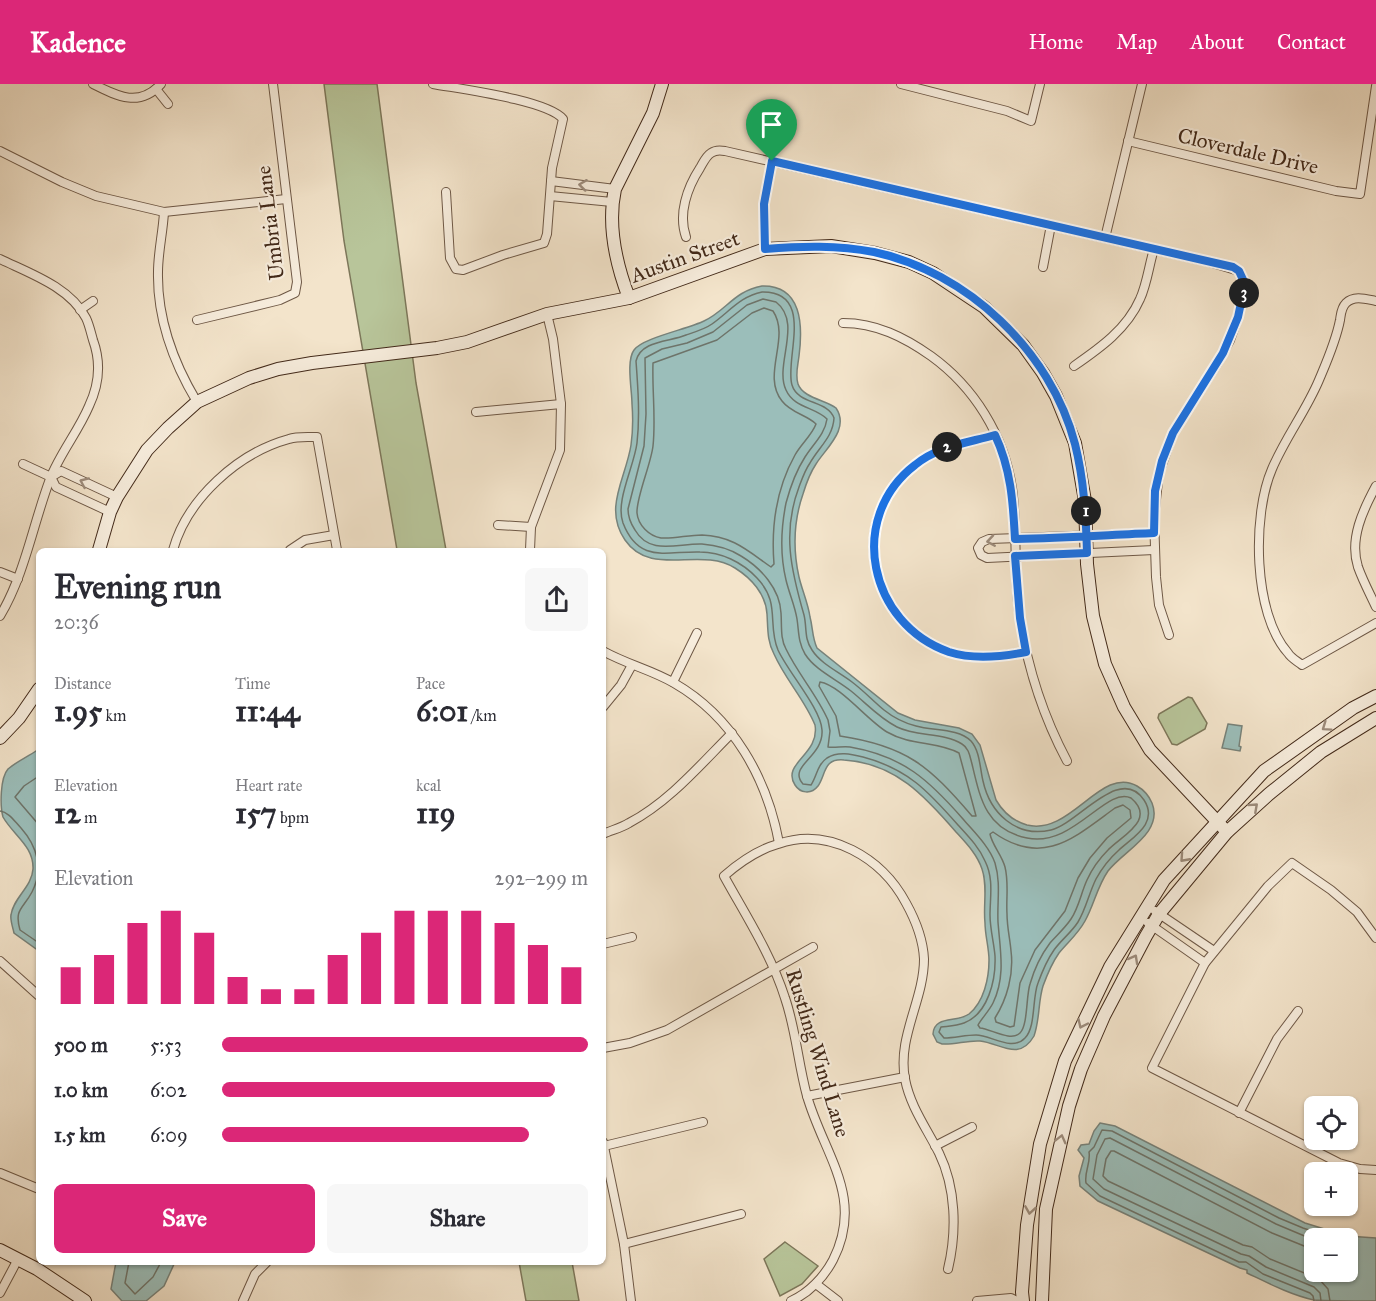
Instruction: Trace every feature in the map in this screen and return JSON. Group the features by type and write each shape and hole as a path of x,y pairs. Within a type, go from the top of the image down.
{"street":[{"path":"93,84 117,96 129,98 149,94 158,87 168,104"},
{"name":"Umbria Lane","path":"197,320 280,300 295,293 297,282 273,84"},
{"path":"433,84 489,94 549,109 563,119 551,181 547,234 544,243 463,270 456,269 450,258 446,192"},
{"path":"629,298 614,247 612,202 615,189 653,113 662,84"},
{"path":"901,84 933,88 1007,111 1031,121 1040,84"},
{"path":"1105,238 1142,84"},
{"name":"Cloverdale Drive","path":"1128,141 1324,188 1360,194 1376,86"},
{"path":"0,151 96,196 164,212 286,199"},
{"path":"686,237 683,218 687,194 695,175 712,152 725,151 1233,267 1244,277 1245,284 1230,340 1177,426 1162,461 1155,491 1154,550 1159,605 1169,635"},
{"path":"765,249 764,204 772,161"},
{"path":"551,181 615,189"},
{"path":"550,196 612,202"},
{"path":"164,212 158,271 161,309 167,338 179,372 197,402"},
{"path":"1043,267 1051,225"},
{"name":"Austin Street","path":"100,548 117,497 147,450 197,402 249,378 278,369 467,342 547,314 629,298 765,249 831,246 875,253 909,262 933,273 984,307 1023,345 1056,396 1075,443 1081,471 1093,616 1105,664 1124,707 1150,750 1227,832"},
{"path":"1074,366 1106,344 1130,317 1141,298 1154,249"},
{"path":"0,259 54,286 80,310 86,318 98,357 97,383 86,415 51,477 18,579 9,602 0,616"},
{"path":"1376,301 1357,298 1348,301 1343,307 1330,354 1317,385 1271,470 1264,492 1258,546 1262,594 1267,613 1287,653 1302,665 1376,623"},
{"path":"80,310 93,301"},
{"path":"530,548 531,527 560,450 561,404 553,339 547,314"},
{"path":"843,323 862,323 874,326 911,343 945,366 968,390 995,435 1006,462 1011,486 1020,618 1026,652 1042,707 1067,761"},
{"path":"476,412 561,404"},
{"path":"995,435 934,452 905,473 892,490 881,512 875,537 875,560 882,590 890,606 901,621 924,639 963,655 991,657 1026,652"},
{"path":"174,548 184,522 198,502 213,484 232,468 251,456 290,438 317,437 337,548"},
{"path":"23,465 51,477 56,487 110,512"},
{"path":"51,477 61,471 117,497"},
{"path":"1376,486 1360,518 1356,541 1358,566 1376,607"},
{"path":"498,525 531,527"},
{"path":"1154,533 985,540 979,544 978,548 981,555 987,558 1154,550"},
{"path":"293,548 305,540 334,535"},
{"path":"0,572 18,579"},
{"path":"673,682 697,633"},
{"path":"606,652 673,682 699,701 732,733 759,775 779,843 810,839 848,848 876,864 888,875 903,897 920,932 924,961 919,991 904,1045 905,1077 913,1104 945,1169 952,1200 952,1252 948,1269"},
{"path":"606,703 621,685 632,664"},
{"path":"0,738 19,718 36,693"},
{"path":"1023,1301 1027,1225 1040,1144 1065,1061 1110,967 1164,880 1264,771 1353,708 1376,696"},
{"path":"1042,1301 1046,1209 1069,1106 1081,1069 1104,1016 1152,926 1159,914 1227,832 1321,752 1376,717"},
{"path":"606,833 629,823 658,804 732,733"},
{"name":"Rustling Wind Lane","path":"779,843 742,861 724,876 774,968 792,1021 807,1096 834,1162 845,1204 843,1233 839,1248 831,1263 816,1284 792,1301"},
{"path":"1376,938 1357,912 1331,890 1292,863 1268,886 1205,963 1152,1068 1339,1163 1376,1170"},
{"path":"1148,906 1214,951"},
{"path":"1141,918 1205,963"},
{"path":"606,943 632,937"},
{"path":"606,1047 630,1043 667,1030 813,947"},
{"path":"0,961 36,993"},
{"path":"1239,1113 1272,1048 1298,1011"},
{"path":"807,1096 905,1077"},
{"path":"606,1143 703,1122"},
{"path":"935,1146 972,1127"},
{"path":"606,1158 624,1244 631,1301"},
{"path":"0,1173 36,1188"},
{"path":"624,1244 741,1214"},
{"path":"1,1254 18,1259 67,1287 86,1301"},
{"path":"0,1293 18,1259"},
{"path":"243,1301 255,1274 264,1265"},
{"path":"816,1284 838,1301"},
{"path":"977,1301 1011,1298 1017,1301"}],"green space":[{"path":"324,84 377,84 416,383 446,548 397,548 344,241"},
{"path":"1188,697 1192,698 1207,723 1205,729 1177,745 1172,744 1158,718 1159,714"},
{"path":"785,1242 818,1266 802,1284 780,1296 764,1259"},
{"path":"520,1265 573,1265 579,1301 526,1301"}],"water":[{"path":"762,286 775,287 785,292 797,309 801,332 797,377 801,389 810,396 832,405 840,416 835,438 808,479 796,525 797,567 817,648 898,713 915,720 959,728 972,734 980,745 996,800 1009,816 1017,821 1027,825 1043,826 1058,821 1098,792 1111,785 1124,782 1140,788 1152,803 1154,814 1147,832 1108,871 1082,926 1052,965 1041,992 1034,1036 1022,1048 1009,1049 980,1041 942,1044 937,1042 933,1034 937,1024 969,1014 982,996 987,982 989,960 985,882 980,864 971,849 920,794 879,767 862,762 837,760 829,764 821,782 815,789 806,792 797,788 792,777 793,771 812,744 815,725 772,649 768,635 766,607 757,587 741,572 721,562 662,560 648,557 636,551 625,540 619,528 616,505 632,435 630,361 634,350 655,338 712,317 744,292"},
{"path":"1228,724 1242,726 1240,751 1222,748"},
{"path":"36,751 36,949 14,933 11,917 12,909 29,881 33,869 27,847 3,817 1,806 5,773"},
{"path":"1100,1123 1115,1126 1305,1223 1321,1228 1304,1228 1304,1282 1358,1282 1358,1237 1376,1238 1376,1301 1314,1300 1297,1295 1263,1281 1247,1273 1247,1270 1098,1201 1080,1186 1079,1176 1084,1158 1078,1150 1081,1145 1089,1144"},
{"path":"115,1265 174,1265 164,1286 146,1301 122,1301 111,1289"}],"route":[{"path":"772,161 764,204 765,249 831,246 875,253 909,262 933,273 984,307 1007,328 1023,345 1056,396 1075,443 1081,471 1085,501 1086,537 1087,553 1015,556 1020,618 1026,652 991,657 963,655 936,646 901,621 882,590 875,560 877,525 888,495 905,473 934,452 995,435 1006,462 1011,486 1015,539 1065,538 1086,537 1154,533 1155,491 1162,461 1173,433 1230,340 1243,295 1244,277 1233,267 772,161"}]}
